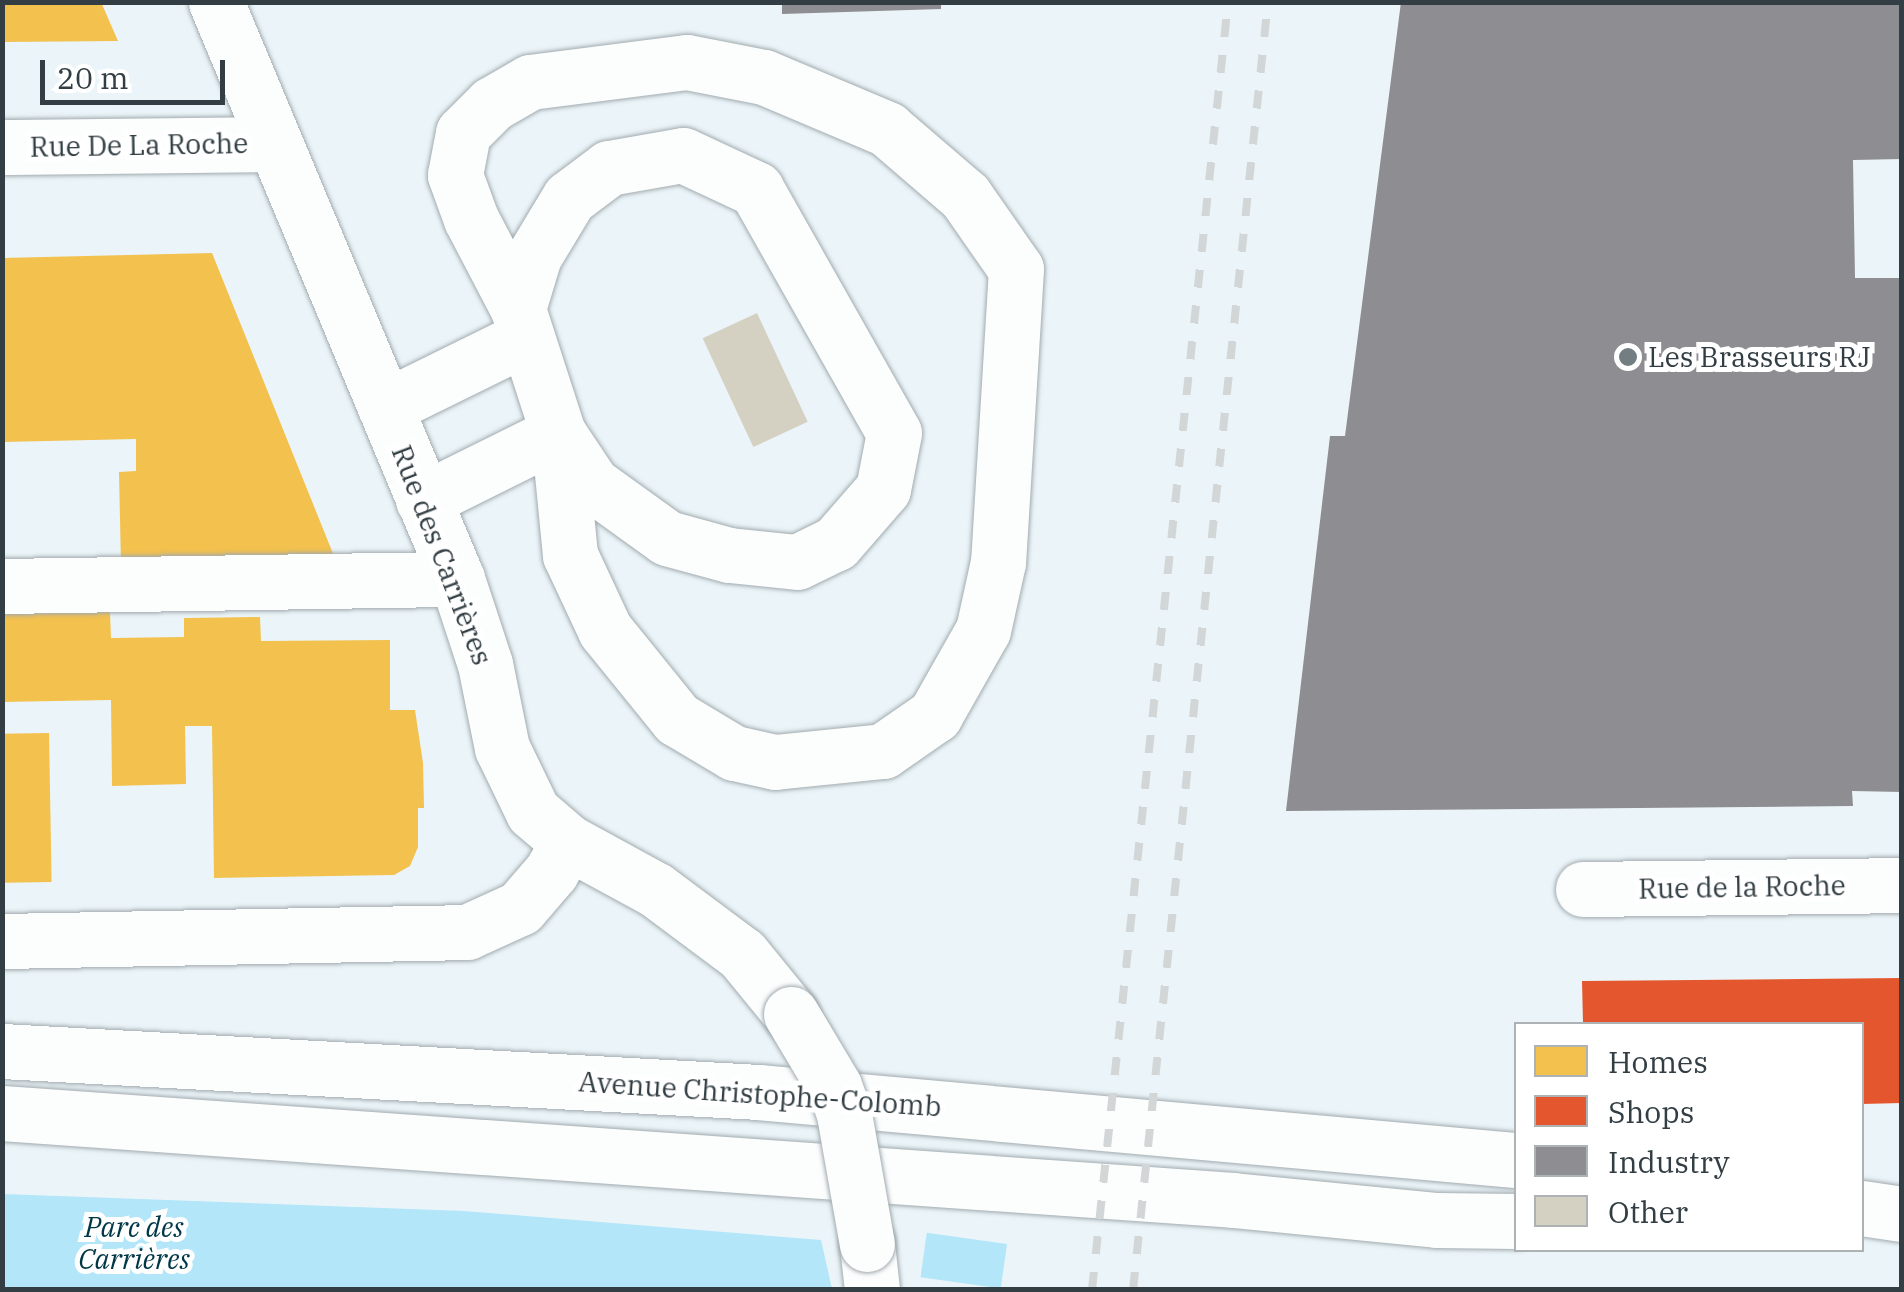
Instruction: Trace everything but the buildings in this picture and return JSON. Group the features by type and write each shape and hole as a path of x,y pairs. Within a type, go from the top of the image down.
{"main road":[{"name":"Rue des Carrières","path":"216,2 457,579 485,664 502,748 533,812 568,842 656,890 728,942 768,982 834,1086 844,1114 870,1267"},
{"path":"687,62 764,77 887,129 965,196 1016,269 998,562 983,630 935,714 883,751 775,762 734,753 677,719 606,630 570,554 558,434 522,323 470,219 455,175 463,133 492,104 530,82 687,62"},
{"name":"Rue De La Roche","path":"2,146 275,144"},
{"path":"385,407 522,323 534,256 569,198 609,168 683,155 756,189 894,433 884,489 836,543 797,562 728,555 667,538 592,484 558,434"},
{"path":"424,500 558,434"},
{"path":"2,586 457,579"},
{"path":"2,941 468,932 520,908 543,882 568,842"},
{"name":"Rue de la Roche","path":"1582,889 1902,885"},
{"name":"Avenue Christophe-Colomb","path":"2,1051 758,1092 1450,1150 1514,1160"},
{"path":"2,1113 1233,1200 1437,1220 1514,1221"},
{"path":"1864,1208 1902,1214"},
{"path":"1864,1223 1902,1223"}],"green space":[{"name":"Parc des Carrières","path":"3,1194 464,1211 821,1240 832,1289 3,1289"},
{"path":"927,1233 1007,1244 1001,1289 921,1277"}],"railway":[{"path":"1092,1290 1228,2"},
{"path":"1133,1290 1268,2"}],"place":[{"name":"Les Brasseurs RJ","path":"1628,357"}]}
